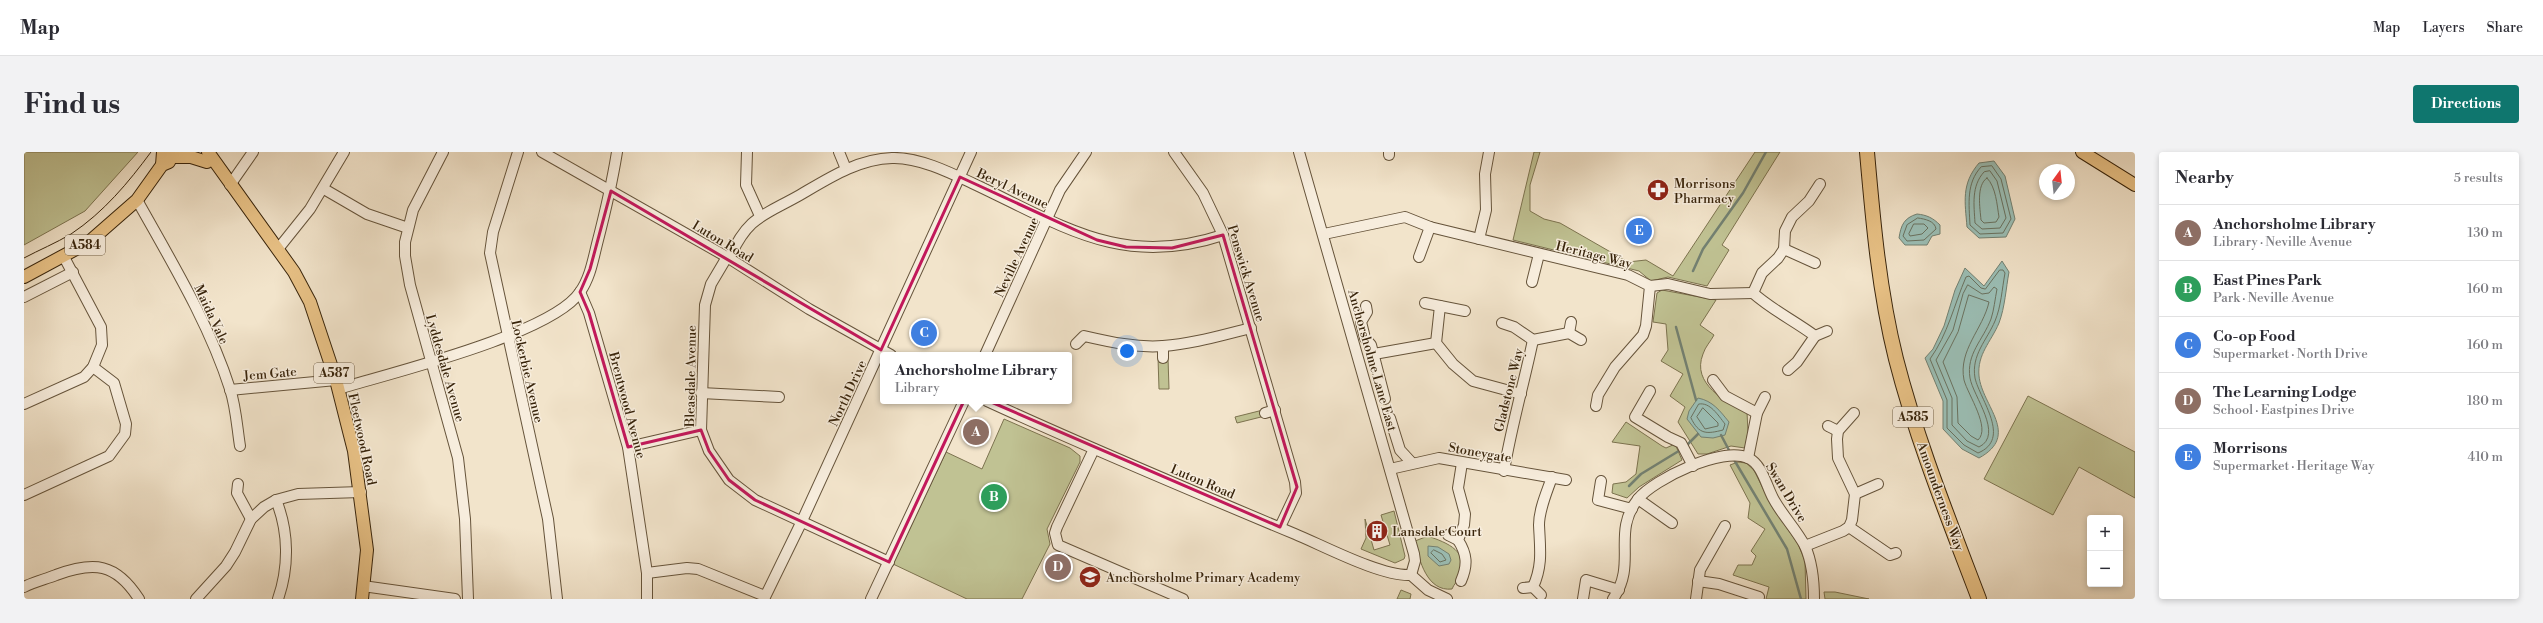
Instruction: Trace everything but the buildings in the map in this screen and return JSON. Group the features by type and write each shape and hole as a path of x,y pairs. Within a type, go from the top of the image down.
{"highway":[{"name":"Amounderness Way","path":"1867,152 1874,228 1889,326 1905,391 1933,475 1979,599"},
{"name":"Amounderness Way","path":"1874,228 1876,152"}],"main road":[{"name":"Fleetwood Road","path":"197,152 219,165 221,172 278,249 310,302 337,385 354,451 361,492 367,550 362,599"},
{"path":"2082,152 2135,185"},
{"path":"169,154 191,158 207,157"},
{"name":"A584","path":"24,277 64,257 89,242 138,200 162,165 168,162 169,154"}],"street":[{"path":"230,184 253,152"},
{"path":"278,249 324,189 344,152"},
{"name":"Lyddesdale Avenue","path":"443,152 420,194 408,228 405,256 407,273 458,458 465,519 468,599"},
{"name":"Lockerbie Avenue","path":"518,152 493,232 490,253 506,336 548,519 557,599"},
{"name":"Luton Road","path":"542,152 728,258 809,309 885,352"},
{"path":"580,292 590,269 611,191 616,152"},
{"path":"747,152 746,185 760,216"},
{"path":"839,152 846,169"},
{"name":"North Drive","path":"881,350 972,152"},
{"name":"Neville Avenue","path":"986,352 1066,179 1086,152"},
{"name":"Penswick Avenue","path":"1174,152 1203,193 1223,235 1251,328 1270,412 1297,487 1296,493 1280,527"},
{"name":"Anchorsholme Lane East","path":"1299,152 1324,234 1414,554 1415,561 1411,575"},
{"path":"1480,239 1486,210 1485,174 1489,152"},
{"name":"Beryl Avenue","path":"728,258 741,234 760,216 846,169 872,160 893,158 914,161 960,177 1097,240 1126,247 1172,248 1223,235"},
{"path":"1753,293 1762,273 1778,258 1784,249 1784,238 1788,223 1809,201 1820,184"},
{"path":"324,189 367,214 408,228"},
{"name":"Maida Vale","path":"138,200 189,294 230,390 240,446"},
{"name":"Heritage Way","path":"1324,234 1405,217 1430,227 1628,276 1650,286"},
{"path":"1419,257 1430,227"},
{"path":"1784,249 1814,263"},
{"name":"Heritage Way","path":"1532,282 1539,254"},
{"path":"24,404 84,377 93,367 102,345 101,326 64,257"},
{"name":"Bleasdale Avenue","path":"728,258 712,284 705,306 701,430 709,451 728,480 755,500 889,562"},
{"path":"24,297 73,272"},
{"path":"1596,406 1598,395 1615,367 1643,335 1646,326 1650,286 1668,284 1710,294 1753,293 1770,308 1790,318 1815,336"},
{"name":"Jem Gate","path":"230,390 337,385 431,361 506,336 558,312 580,292"},
{"name":"Brentwood Avenue","path":"580,292 589,313 628,447 647,573 647,599"},
{"path":"1425,303 1465,311"},
{"path":"1366,306 1367,312 1361,320 1361,326 1374,354 1385,399"},
{"path":"1440,306 1436,343 1453,364 1473,381 1521,394"},
{"path":"1571,322 1569,333 1581,340"},
{"name":"Gladstone Way","path":"1502,323 1514,327 1534,340 1569,333"},
{"path":"1080,326 1084,336"},
{"path":"1084,336 1128,345 1162,346 1186,344 1251,328"},
{"path":"1788,370 1797,362 1815,336 1827,331"},
{"path":"1076,344 1084,336"},
{"name":"Gladstone Way","path":"1504,471 1508,442 1534,340"},
{"path":"1374,354 1436,343"},
{"path":"1162,346 1163,358"},
{"name":"North Drive","path":"764,597 802,522 880,352"},
{"path":"24,495 109,456 122,440 126,424 114,383 93,367"},
{"path":"1713,380 1724,396 1756,413"},
{"path":"1650,391 1635,417 1668,438 1681,443 1693,466"},
{"path":"701,393 779,397"},
{"path":"1583,599 1586,580 1616,596 1626,570 1624,532 1632,509 1638,499 1660,482 1693,466 1726,456 1743,457 1756,413 1765,397"},
{"path":"871,599 963,404"},
{"name":"Luton Road","path":"994,404 1094,449 1384,570 1401,575 1411,575"},
{"path":"1850,527 1855,494 1838,458 1838,431 1854,413"},
{"name":"Anchorsholme Lane East","path":"1390,418 1400,450 1412,463"},
{"path":"1828,426 1838,431"},
{"path":"628,447 701,430"},
{"path":"1094,449 1057,527 1055,533 1058,545 1183,599"},
{"name":"Swan Drive","path":"1743,457 1756,464 1772,497 1805,546 1813,574 1814,599"},
{"name":"Stoneygate","path":"1390,469 1439,458 1504,471 1566,480"},
{"path":"1458,540 1464,525 1464,514 1458,488 1462,463"},
{"path":"1533,587 1538,575 1541,558 1541,511 1552,477"},
{"path":"1601,481 1598,500 1632,509"},
{"path":"238,484 237,493 251,519"},
{"path":"1855,494 1878,484"},
{"path":"196,599 229,562 251,519 276,500 298,494 361,492"},
{"path":"1638,499 1672,523"},
{"path":"276,500 282,516 286,538 284,575 278,599"},
{"path":"1696,599 1700,570 1725,526"},
{"path":"1805,546 1850,527"},
{"path":"1850,527 1890,557"},
{"path":"1448,536 1458,540 1464,549 1466,562 1461,581"},
{"path":"24,587 77,568 98,566 117,573 130,584 139,599"},
{"path":"647,573 687,568 698,569 764,597"},
{"path":"1411,575 1428,590 1447,599"},
{"path":"1698,581 1719,584 1759,597"},
{"path":"363,586 455,599"},
{"path":"1522,588 1533,587"},
{"path":"1533,587 1541,595"}],"highlighted area":[{"path":"960,177 1097,240 1126,247 1172,248 1223,235 1297,487 1280,527 968,392 889,562 755,500 729,480 709,451 701,430 628,447 589,313 580,292 590,269 611,191 881,350"}],"green space":[{"path":"24,152 138,152 85,211 24,245"},
{"path":"1534,152 1540,152 1530,185 1530,211 1544,219 1560,223 1628,262 1646,260 1673,276 1755,152 1780,152 1722,245 1729,250 1707,286 1668,277 1651,281 1639,271 1513,240"},
{"path":"1662,290 1716,300 1700,325 1714,335 1703,354 1701,365 1702,374 1706,383 1721,397 1747,412 1748,432 1745,448 1731,446 1707,454 1698,454 1678,422 1685,407 1670,396 1683,374 1661,361 1668,350 1666,324 1653,322 1657,293"},
{"path":"1158,358 1168,358 1169,389 1159,389"},
{"path":"2028,396 2135,452 2135,498 2079,467 2053,515 1984,479"},
{"path":"1263,410 1265,416 1237,423 1235,417"},
{"path":"1004,419 1070,448 1080,456 1080,462 1047,529 1050,544 1022,599 967,599 893,564 946,452 982,469"},
{"path":"1626,422 1666,448 1675,444 1682,460 1639,487 1627,498 1612,493 1613,484 1626,482 1636,474 1640,446 1612,442"},
{"path":"1738,462 1746,463 1754,470 1771,505 1798,544 1805,561 1806,599 1766,599 1769,587 1733,575 1738,565 1752,565 1756,556 1751,551 1765,529 1748,518 1750,503 1730,465"},
{"path":"1394,511 1405,556 1404,559 1395,563 1361,549 1366,538 1365,519 1374,550 1390,545 1381,515"},
{"path":"1428,536 1449,545 1455,550 1462,561 1462,569 1459,578 1452,589 1443,589 1436,585 1430,580 1422,565 1415,541"},
{"path":"1401,590 1411,594 1410,599 1397,599"},
{"path":"1824,592 1835,592 1869,599 1825,599"}],"water":[{"path":"1994,161 2005,176 2015,219 2006,237 1979,238 1967,227 1965,201 1967,186 1969,178 1979,163"},
{"path":"1917,214 1927,216 1940,225 1940,234 1932,236 1927,245 1905,245 1899,238 1902,226 1906,220"},
{"path":"2002,261 2009,272 2003,311 1996,330 1982,355 1979,368 1979,376 1982,387 1996,420 1998,430 1997,440 1991,449 1979,458 1962,449 1943,429 1943,401 1925,358 1933,349 1944,326 1955,290 1965,268 1984,286"},
{"path":"1698,398 1712,404 1729,422 1725,435 1713,438 1701,437 1687,419 1689,411"},
{"path":"1428,546 1438,547 1449,554 1451,560 1449,564 1439,566 1428,556"}],"waterway":[{"path":"1693,271 1703,249 1743,193 1766,152"},
{"path":"1676,327 1696,400"},
{"path":"1686,446 1698,434"},
{"path":"1721,435 1731,454"},
{"path":"1629,486 1641,474 1682,449"},
{"path":"1733,458 1787,549 1801,599"}],"tram line":[{"path":"24,258 71,234 105,207 151,152"}],"place":[{"name":"Morrisons Pharmacy","path":"1658,190"},
{"name":"Morrisons","path":"1639,231"},
{"name":"Co-op Food","path":"924,333"},
{"name":"Anchorsholme Library","path":"976,432"},
{"name":"East Pines Park","path":"994,497"},
{"name":"Lansdale Court","path":"1377,531"},
{"name":"The Learning Lodge","path":"1058,567"},
{"name":"Anchorsholme Primary Academy","path":"1090,577"}]}
